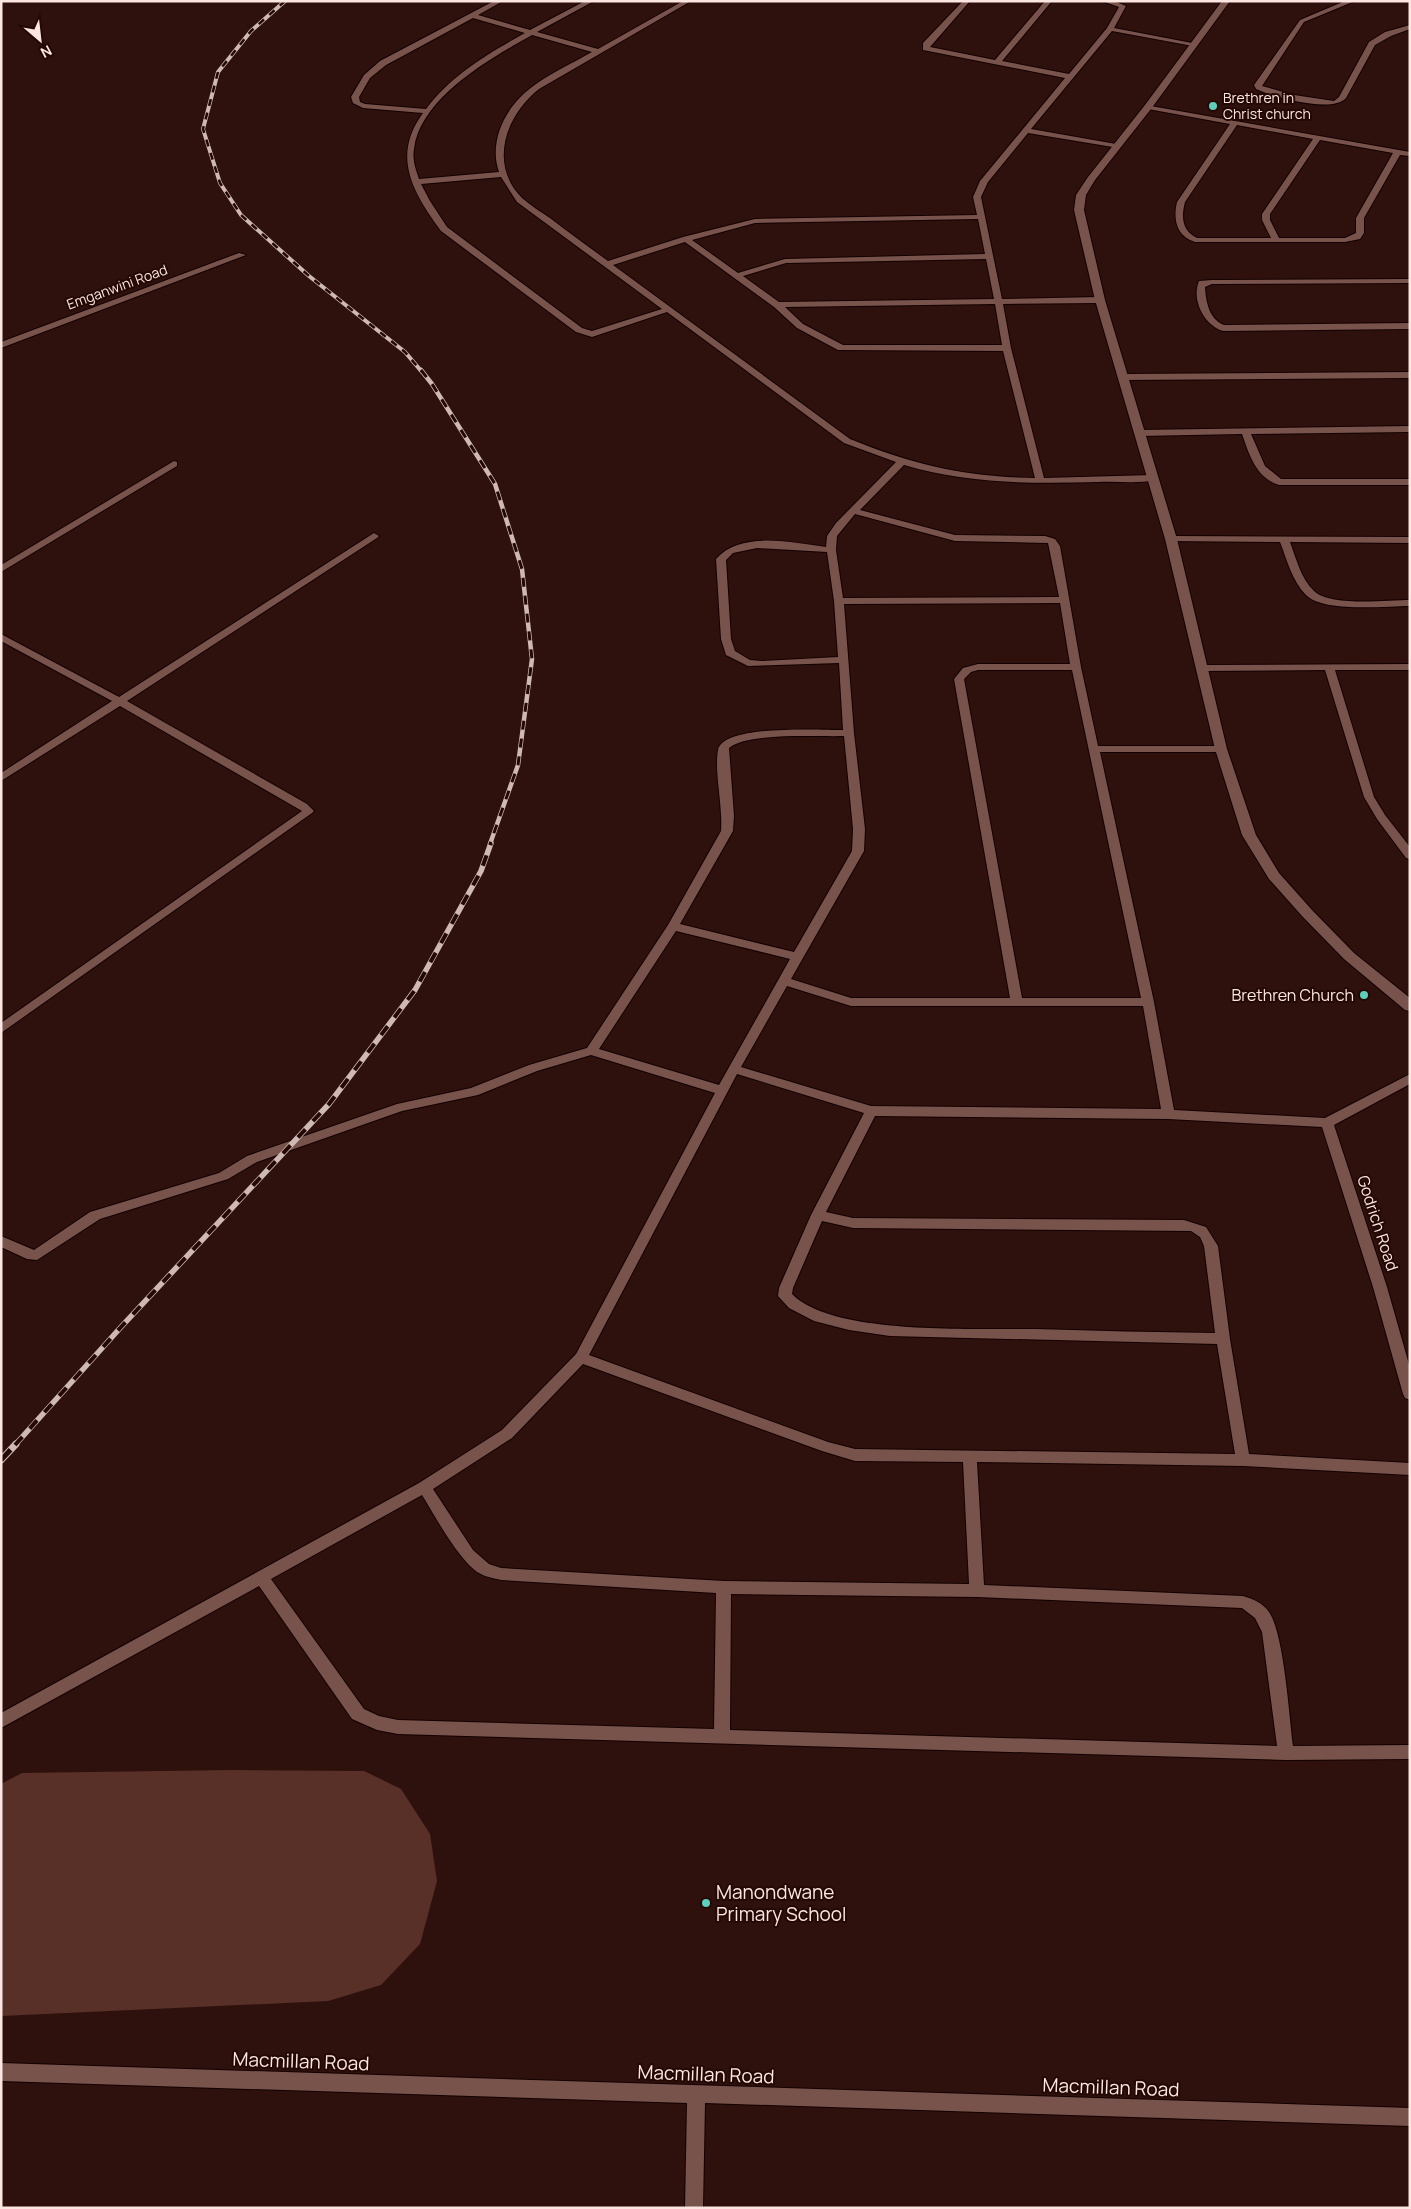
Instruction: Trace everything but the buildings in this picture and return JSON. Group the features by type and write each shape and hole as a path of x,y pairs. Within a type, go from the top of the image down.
{"street":[{"path":"426,111 363,106 357,103 355,97 366,77 383,62 500,1"},
{"path":"591,1 467,71 426,111 414,133 410,147 416,182 431,212 444,229 578,330 592,334 669,309"},
{"path":"688,1 528,93 515,108 503,134 499,150 504,174 512,192 520,200 847,441 903,461 969,477 1040,479 1153,478"},
{"path":"967,1 925,46 932,51 1071,77"},
{"path":"996,63 1049,1"},
{"path":"1040,479 1007,348 977,197 984,181 1110,30 1123,6 1105,1"},
{"path":"1226,1 1148,107 1086,186 1079,202 1079,210 1100,300 1171,539 1221,749 1249,834 1274,876 1307,913 1349,956 1410,1006"},
{"path":"1352,1 1302,21 1258,85 1259,87 1272,92 1327,103 1337,102 1342,98 1372,44 1388,34 1410,27"},
{"path":"472,16 600,52"},
{"path":"1110,30 1194,44"},
{"path":"1148,107 1410,154"},
{"path":"1235,122 1181,202 1178,210 1183,233 1190,239 1345,240 1358,237 1360,233 1360,218 1398,152"},
{"path":"1027,131 1116,146"},
{"path":"1275,239 1266,220 1266,214 1318,137"},
{"path":"416,182 504,174"},
{"path":"608,264 738,224 768,219 981,217"},
{"path":"686,239 777,305 800,326 847,350 1007,348"},
{"name":"Emganwini Road","path":"1,345 242,255"},
{"path":"736,276 785,261 990,256"},
{"path":"1410,281 1212,282 1200,286 1208,318 1222,328 1410,326"},
{"path":"777,305 1100,300"},
{"path":"1123,377 1410,375"},
{"path":"1140,433 1410,429"},
{"path":"1245,430 1262,472 1270,479 1279,482 1410,482"},
{"path":"1,1721 424,1487 507,1434 581,1358 734,1069 797,957 854,862 858,851 859,829 849,733 839,601 831,550 832,536 839,525 903,461"},
{"path":"1,568 174,464"},
{"path":"854,511 955,538 1049,540 1055,546 1076,667 1148,1002 1168,1114"},
{"path":"1,778 121,702 374,536"},
{"path":"1171,539 1410,540"},
{"path":"1284,540 1299,578 1310,593 1319,599 1340,603 1410,603"},
{"path":"831,550 751,545 736,547 726,553 721,559 726,639 730,653 748,663 844,660"},
{"path":"839,601 1063,600"},
{"path":"1,637 121,702 303,806 308,811 1,1029"},
{"path":"1017,1002 959,679 967,670 978,667 1076,667"},
{"path":"1202,668 1410,667"},
{"path":"1329,668 1369,796 1380,817 1410,855"},
{"path":"591,1051 673,926 727,831 728,816 723,756 724,747 732,740 751,735 849,733"},
{"path":"1094,749 1221,749"},
{"path":"673,926 797,957"},
{"path":"784,981 851,1002 1148,1002"},
{"path":"1,1241 32,1256 37,1255 95,1215 223,1176 252,1159 392,1110 474,1092 533,1068 591,1051 723,1091"},
{"path":"734,1069 870,1111 1168,1114 1327,1123 1410,1078"},
{"path":"870,1111 818,1216 786,1288 785,1296 790,1303 811,1314 858,1327 890,1331 1223,1339"},
{"name":"Godrich Road","path":"1327,1123 1380,1287 1410,1394"},
{"path":"818,1216 853,1223 1194,1226 1202,1230 1208,1236 1210,1246 1243,1460"},
{"path":"581,1358 827,1448 855,1454 1243,1460 1410,1469"},
{"path":"970,1457 977,1591"},
{"path":"424,1487 468,1554 484,1569 501,1574 724,1587 977,1591 1243,1602 1257,1608 1265,1617 1270,1632 1286,1753"},
{"path":"261,1577 358,1714 377,1723 398,1726 1286,1753 1410,1752"},
{"path":"722,1736 724,1587"},
{"name":"Macmillan Road","path":"1,2072 1410,2117"},
{"path":"694,2208 696,2095"}],"shaded area":[{"path":"233,1770 364,1771 401,1789 430,1834 437,1881 420,1944 381,1985 328,2001 1,2016 1,1784 22,1773"}],"railway":[{"path":"285,1 251,31 218,72 203,129 220,183 241,215 309,276 405,352 422,372"},
{"path":"421,370 432,384 495,484 522,569 532,659 518,765 490,844"},
{"path":"15,1445 121,1327 329,1104 415,990 481,871 491,843"},
{"path":"1,1460 16,1444"}],"place":[{"name":"Brethren in Christ church","path":"1213,106"},
{"name":"Brethren Church","path":"1364,995"},
{"name":"Manondwane Primary School","path":"706,1903"}]}
